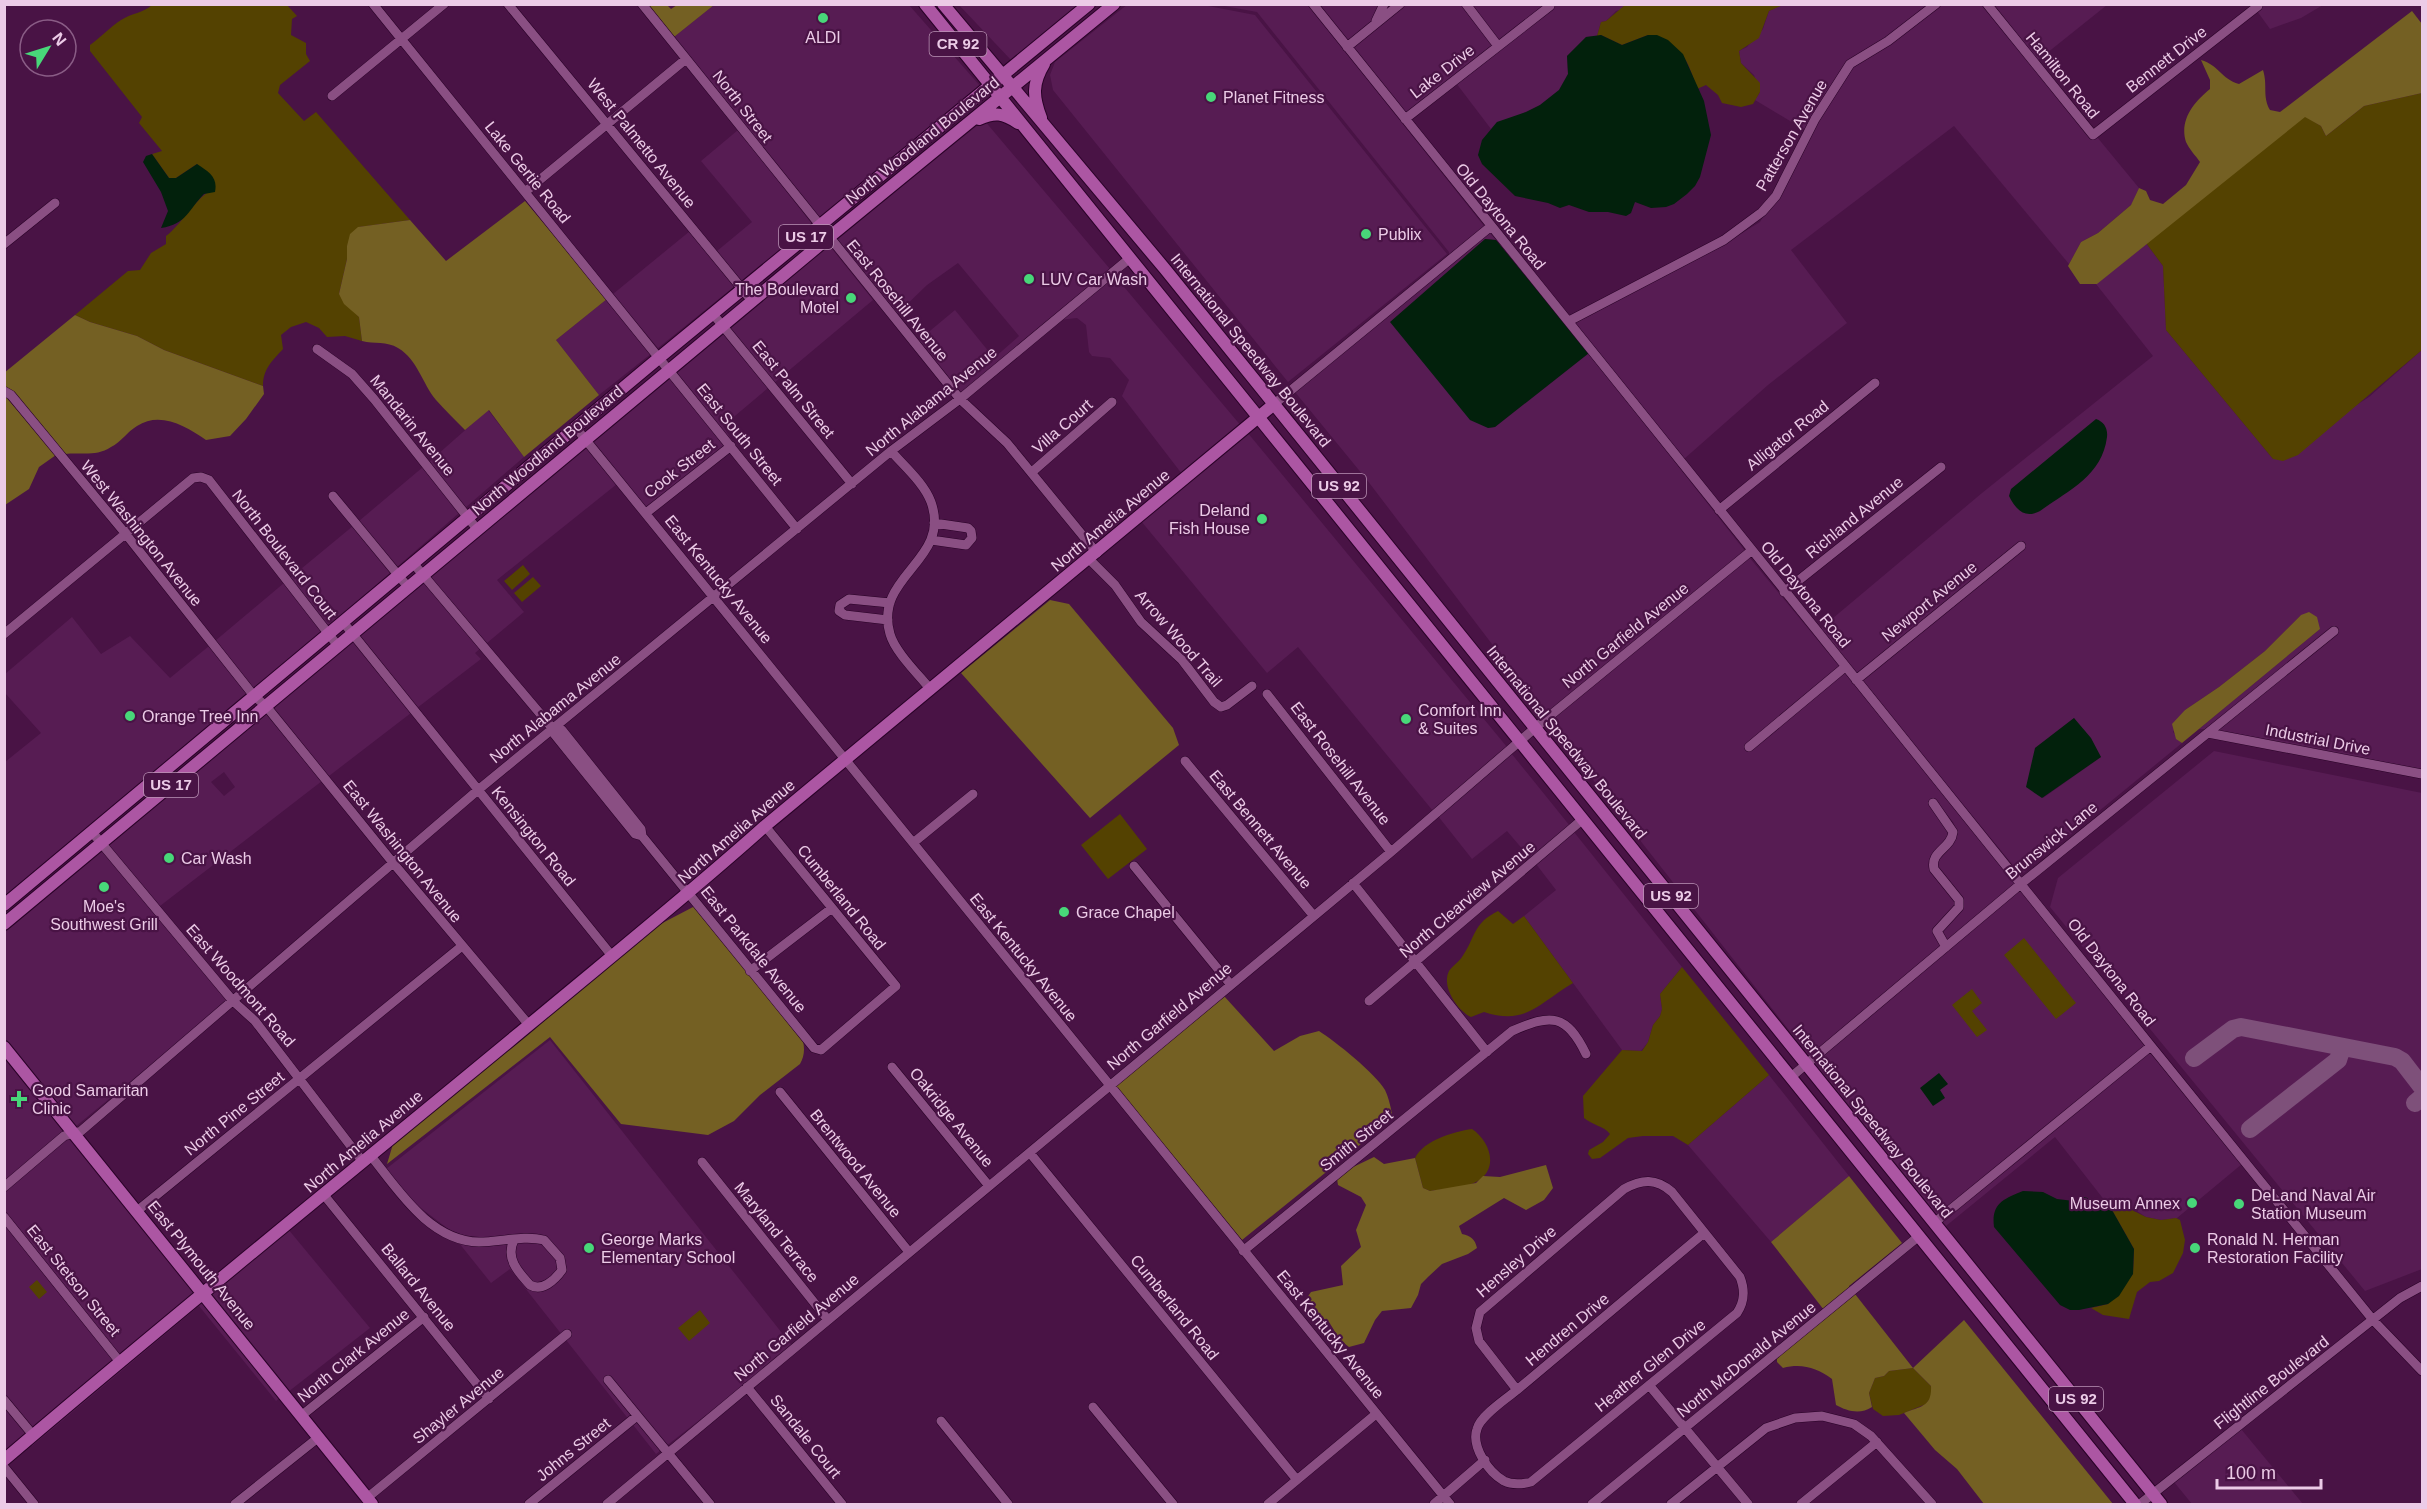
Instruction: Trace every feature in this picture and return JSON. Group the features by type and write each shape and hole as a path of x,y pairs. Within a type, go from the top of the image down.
{"main road":[{"name":"CR 92","path":"925,4 1026,128"},
{"name":"International Speedway Boulevard","path":"943,4 1165,269 2162,1504"},
{"name":"North Woodland Boulevard","path":"4,905 660,357 1089,4"},
{"name":"North Woodland Boulevard","path":"4,924 585,439 1114,4"},
{"path":"950,35 961,26"},
{"path":"1043,125 1034,89 1037,76 1046,60"},
{"name":"US 92","path":"972,121 1000,113 1026,128 2135,1504"},
{"path":"1130,258 1138,256 1148,259 1165,269"},
{"name":"North Amelia Avenue","path":"4,1460 203,1293 690,893 765,826 1273,405"},
{"path":"1372,557 1386,564 1404,567"},
{"path":"1393,584 1404,579 1421,587"},
{"name":"East Plymouth Avenue","path":"5,1049 370,1501"},
{"path":"1900,1213 1918,1223 1934,1223"},
{"path":"1919,1236 1937,1238 1953,1247"}],"street":[{"name":"Lake Gertie Road","path":"373,4 660,357"},
{"path":"332,96 444,4"},
{"name":"West Palmetto Avenue","path":"508,4 752,301"},
{"name":"North Street","path":"642,4 819,227"},
{"name":"Old Daytona Road","path":"1313,4 1490,227 1569,321 1751,551 2022,883 2277,1202 2373,1320 2422,1371"},
{"path":"1374,25 1384,4"},
{"path":"1347,47 1400,4"},
{"name":"Lake Drive","path":"1466,4 1498,46"},
{"name":"Patterson Avenue","path":"1569,321 1724,240 1762,212 1776,196 1815,118 1850,64 1888,41 1936,4"},
{"name":"Hamilton Road","path":"1987,4 2093,135"},
{"name":"Lake Drive","path":"1405,119 1550,6"},
{"name":"Bennett Drive","path":"2093,135 2258,6"},
{"path":"525,192 686,59"},
{"path":"900,160 909,172"},
{"path":"4,244 55,203"},
{"name":"East Rosehill Avenue","path":"819,227 960,399 1007,443 1032,472 1093,556"},
{"name":"North Amelia Avenue","path":"1273,405 1490,227"},
{"name":"North Alabama Avenue","path":"4,1187 64,1136 81,1131 478,790 1130,258"},
{"name":"East Palm Street","path":"713,314 852,484"},
{"name":"Mandarin Avenue","path":"317,349 341,364 367,390 477,529"},
{"name":"East South Street","path":"660,357 797,529"},
{"name":"Alligator Road","path":"1719,510 1875,383"},
{"name":"West Washington Avenue","path":"4,391 11,395 125,533 254,696"},
{"name":"Villa Court","path":"1032,472 1112,402"},
{"name":"East Kentucky Avenue","path":"576,428 715,596 1108,1086 1450,1504"},
{"name":"Cook Street","path":"646,513 731,446"},
{"path":"891,451 924,490 930,501 934,523 931,540 921,559 898,583 890,603 888,620 895,645 931,690"},
{"name":"Richland Avenue","path":"1784,592 1941,466"},
{"name":"North Boulevard Court","path":"125,533 193,478 201,477 209,480 338,646"},
{"path":"333,496 408,587"},
{"path":"931,540 966,545 972,538 968,528 934,523"},
{"path":"4,634 125,533"},
{"name":"Newport Avenue","path":"1856,680 2021,546"},
{"name":"North Garfield Avenue","path":"607,1504 1353,884 1535,728 1751,551"},
{"name":"Arrow Wood Trail","path":"1093,556 1141,622 1182,660 1214,702 1221,706 1227,705 1252,686"},
{"name":"East Parkdale Avenue","path":"413,563 553,729 562,730 641,829 642,836 750,970 814,1048 821,1050"},
{"path":"888,620 845,615 839,611 840,604 849,599 890,603"},
{"name":"Kensington Road","path":"343,622 612,956"},
{"name":"Brunswick Lane","path":"1791,1077 2022,883 2334,631"},
{"path":"1749,747 1845,667"},
{"name":"East Rosehill Avenue","path":"1267,694 1391,852"},
{"name":"East Washington Avenue","path":"254,696 266,706 529,1025"},
{"name":"Industrial Drive","path":"2208,733 2422,774"},
{"name":"East Bennett Avenue","path":"1185,761 1313,915"},
{"path":"913,843 973,794"},
{"path":"1933,803 1953,832 1950,842 1935,855 1933,863 1934,869 1959,900 1959,907 1937,931 1946,947"},
{"name":"North Clearview Avenue","path":"1370,1001 1583,819"},
{"name":"Cumberland Road","path":"765,826 896,986 821,1050"},
{"name":"East Woodmont Road","path":"92,832 233,1001 255,1021 367,1159 409,1202 438,1229 461,1241 514,1240"},
{"path":"1134,866 1231,985"},
{"path":"1353,884 1487,1052"},
{"path":"750,970 832,908"},
{"name":"North Pine Street","path":"137,1211 462,946"},
{"name":"Smith Street","path":"1243,1251 1512,1031 1533,1022 1551,1018 1560,1022 1577,1037 1586,1054"},
{"path":"1934,1223 2151,1046"},
{"name":"Oakridge Avenue","path":"892,1067 989,1186"},
{"name":"Brentwood Avenue","path":"780,1092 909,1252"},
{"name":"Cumberland Road","path":"1030,1153 1297,1480"},
{"name":"Maryland Terrace","path":"702,1162 828,1320"},
{"name":"Heather Glen Drive","path":"1485,1460 1504,1481 1519,1484 1532,1482 1737,1313 1743,1304 1744,1294 1740,1277 1672,1192 1663,1185 1646,1181"},
{"name":"Hensley Drive","path":"1517,1390 1479,1341 1476,1328 1480,1312 1624,1189 1635,1183 1646,1181"},
{"name":"Ballard Avenue","path":"324,1195 489,1399"},
{"name":"East Stetson Street","path":"4,1217 120,1362"},
{"name":"Hendren Drive","path":"1485,1460 1476,1442 1477,1427 1492,1410 1704,1233"},
{"name":"North McDonald Avenue","path":"1592,1504 1919,1236"},
{"path":"494,1241 509,1253 515,1266 535,1288 543,1287 562,1270 560,1258 543,1240 514,1240 509,1253"},
{"name":"Flightline Boulevard","path":"2140,1504 2410,1290 2422,1286"},
{"name":"North Clark Avenue","path":"302,1416 424,1317"},
{"name":"Shayler Avenue","path":"370,1501 567,1335"},
{"path":"608,1380 710,1504"},
{"path":"1649,1385 1748,1504"},
{"name":"Sandale Court","path":"747,1387 842,1504"},
{"path":"4,1400 33,1436"},
{"path":"1093,1407 1173,1504"},
{"path":"1268,1504 1376,1414"},
{"name":"Johns Street","path":"529,1504 637,1416"},
{"path":"1671,1504 1766,1428 1795,1418 1822,1416 1854,1424 1877,1442 1931,1504"},
{"path":"941,1421 1008,1504"},
{"path":"236,1504 319,1437"},
{"path":"1801,1504 1877,1442"},
{"path":"1434,1504 1485,1460"},
{"path":"4,1467 34,1504"}],"shaded area":[{"path":"1128,4 1203,5 1255,15 1447,254 1288,382 1053,90 1050,75 1055,62"},
{"path":"1405,4 1463,5 1462,7 1493,46 1406,114 1352,47"},
{"path":"1471,4 1546,5 1499,41"},
{"path":"1783,4 1930,5 1886,38 1848,61 1805,130 1755,100 1760,92 1754,75 1741,63 1739,51 1747,47 1763,29 1769,11"},
{"path":"152,5 287,5 297,16 292,19 291,35 306,43 306,54 310,61 280,85 278,93 304,121 316,112 410,220 359,227 347,246 347,259 339,294 359,317 362,341 345,336 327,337 319,328 306,322 291,327 281,335 283,349 266,370 263,386 164,350 137,336 90,322 75,315 128,271 140,270 151,253 166,244 166,236 209,192 197,164 176,178 169,178 152,154 162,151 139,123 142,117 90,51 90,45 117,23"},
{"path":"647,5 667,5 671,9 677,5 714,5 674,37"},
{"path":"714,5 909,5 981,87 818,219 674,37"},
{"path":"959,5 1078,5 1011,60"},
{"path":"1219,5 1308,5 1484,226 1449,255 1449,252 1257,12"},
{"path":"1318,5 1380,5 1371,23 1348,42"},
{"path":"1554,5 1637,5 1616,11 1606,21 1601,22 1597,36 1586,37 1567,56 1568,74 1559,90 1540,105 1509,120 1497,122 1491,129 1456,83"},
{"path":"1625,5 1783,5 1769,11 1759,38 1739,51 1741,63 1760,83 1760,92 1753,104 1741,107 1722,103 1718,95 1706,85 1697,89 1689,67 1681,54 1648,35 1622,45 1601,35 1597,36 1601,22 1606,21"},
{"path":"1942,5 1982,5 2092,140 2097,137 2139,188 2132,204 2098,233 2081,242 2069,264 1954,126 1791,250 1847,323 1768,385 1684,459 1575,323 1726,243 1760,222 1818,120 1853,67 1890,44"},
{"path":"1992,5 2107,5 2037,61"},
{"path":"2262,5 2323,5 2301,18 2270,29 2257,11"},
{"path":"2412,11 2422,24 2422,93 2364,106 2326,136 2321,126 2305,117 2097,284 2080,284 2068,266 2081,242 2098,233 2131,205 2139,188 2146,191 2150,200 2163,204 2186,185 2200,162 2187,145 2184,134 2189,112 2210,89 2210,80 2201,60 2239,84 2263,70 2270,110 2280,112"},
{"path":"1601,35 1622,45 1648,35 1657,35 1668,40 1683,54 1704,101 1711,135 1700,177 1695,186 1674,204 1651,208 1635,202 1631,213 1626,216 1608,212 1589,212 1569,205 1560,208 1515,196 1482,164 1478,155 1482,140 1497,122 1540,105 1559,90 1568,74 1567,56 1586,37"},
{"path":"2422,93 2422,350 2298,455 2283,461 2273,459 2166,330 2163,266 2146,243 2305,116 2321,126 2326,136 2364,106"},
{"path":"984,120 1110,269 960,394 835,240","holes":["958,263 1019,336 994,358 955,310 919,340 897,314 927,285"]},
{"path":"738,130 812,224 741,281 717,251 752,222 701,161"},
{"path":"152,154 169,178 176,178 197,164 209,172 216,187 215,192 204,194 182,220 161,228 168,211 161,192 143,162 146,156"},
{"path":"525,201 607,299 556,340 599,395 524,457 489,410 465,430 436,400 405,353 389,344 362,341 359,317 344,304 339,294 350,234 358,227 410,220 446,261"},
{"path":"690,231 735,286 658,348 613,294"},
{"path":"1489,232 1496,240 1485,239 1488,428 1495,427 1589,353 1745,551 1546,715 1367,480 1295,392"},
{"path":"1485,239 1496,240 1589,353 1495,427 1488,428 1470,420 1390,322"},
{"path":"2146,243 2163,266 2166,330 2273,459 2369,397 2422,350 2422,770 2199,729 2320,629 2301,615 2265,651 2185,710 2173,732 2182,743 2021,875 1861,680 2026,547 2022,541 1857,675 1820,629 1982,493 2153,356 2096,284","holes":["2074,718 2101,757 2043,798 2035,748"]},
{"path":"829,245 873,300 774,383 728,327"},
{"path":"1114,275 1242,427 1182,474 1122,396 1129,380 1110,358 1092,356 1089,352 1086,325 1077,318 1059,320"},
{"path":"607,299 652,353 599,395 556,340"},
{"path":"75,315 90,322 137,336 164,350 263,386 264,394 230,436 206,440 181,425 155,420 137,426 105,450 94,453 65,454 5,387 4,373"},
{"path":"722,332 768,388 723,426 735,445 675,370"},
{"path":"669,375 726,446 647,508 591,439"},
{"path":"5,396 56,455 39,467 29,489 5,505"},
{"path":"488,410 524,457 465,508 429,462"},
{"path":"2096,419 2105,426 2107,437 2104,451 2091,472 2073,489 2040,511 2030,514 2018,509 2009,496 2011,489"},
{"path":"1247,432 1507,747 1433,811 1298,647 1267,673 1141,521"},
{"path":"584,445 617,484 497,580 524,612 487,643 429,576"},
{"path":"423,467 459,513 397,567 359,521"},
{"path":"353,526 391,572 328,627 290,578"},
{"path":"1749,557 1840,667 1744,748 1748,752 1844,672 2016,883 1947,941 1941,931 1963,898 1938,867 1938,857 1954,843 1957,831 1953,822 1934,798 1928,803 1949,833 1947,839 1931,855 1929,863 1931,871 1955,901 1955,906 1934,932 1941,947 1810,1057 1599,788 1550,720"},
{"path":"523,565 530,574 512,590 504,581"},
{"path":"533,577 541,586 522,602 514,593"},
{"path":"423,581 481,648 475,653 481,659 417,708 359,636"},
{"path":"284,583 322,632 253,689 215,641"},
{"path":"1050,600 1069,604 1173,728 1179,745 1090,818 961,673"},
{"path":"2309,612 2317,617 2320,629 2182,743 2176,739 2172,724 2185,710 2265,651 2301,615"},
{"path":"72,617 101,654 130,636 170,678 209,646 247,694 5,896 5,762 41,733 5,693 5,674"},
{"path":"353,641 411,713 329,776 272,707"},
{"path":"266,712 322,781 160,906 107,844","holes":["224,772 235,787 224,796 211,782"]},
{"path":"2074,718 2091,738 2101,757 2042,798 2026,787 2035,748"},
{"path":"2214,751 2422,793 2422,1269 2365,1291 2050,907 2058,878"},
{"path":"1511,753 1570,826 1531,859 1507,831 1472,859 1438,816"},
{"path":"1120,814 1147,849 1108,879 1081,845"},
{"path":"1574,832 1682,967 1660,994 1662,1009 1660,1016 1653,1025 1648,1042 1641,1051 1622,1050 1524,916 1556,890 1536,864"},
{"path":"101,849 228,1001 75,1127 5,1040 5,929"},
{"path":"2021,888 2146,1046 1938,1216 1814,1062"},
{"path":"695,906 804,1044 800,1064 760,1095 734,1121 708,1135 621,1124 550,1037 387,1164 393,1144 651,929"},
{"path":"1498,911 1513,924 1524,916 1573,983 1541,1005 1522,1014 1498,1016 1484,1012 1471,1017 1461,1010 1452,998 1447,977 1449,971 1461,959 1479,926"},
{"path":"2024,938 2076,1003 2056,1019 2004,955"},
{"path":"1682,967 1769,1075 1688,1145 1673,1136 1628,1138 1600,1158 1592,1159 1588,1154 1589,1150 1603,1142 1610,1134 1584,1118 1583,1096 1622,1050 1642,1051 1648,1042 1653,1025 1660,1016 1662,1009 1660,994"},
{"path":"1972,989 1982,1003 1972,1011 1987,1030 1977,1037 1952,1005"},
{"path":"1224,996 1274,1051 1300,1036 1319,1031 1326,1036 1355,1058 1380,1083 1388,1096 1393,1118 1242,1240 1115,1085"},
{"name":"George Marks Elementary School","path":"550,1040 793,1347 656,1454 510,1269 491,1283 447,1228 409,1199 386,1169"},
{"path":"2150,1052 2242,1164 2177,1218 2161,1220 2146,1217 2124,1206 2112,1210 2055,1137 1946,1226 1942,1221"},
{"path":"4,1056 68,1131 5,1183"},
{"path":"1939,1073 1948,1084 1940,1090 1945,1098 1933,1106 1920,1088"},
{"path":"1769,1075 1849,1176 1771,1242 1688,1145"},
{"path":"1472,1129 1488,1148 1490,1163 1488,1170 1472,1184 1430,1191 1423,1188 1415,1158 1419,1152 1440,1138"},
{"path":"73,1137 197,1292 121,1357 5,1211 4,1192 66,1140"},
{"path":"1374,1157 1384,1164 1415,1158 1423,1188 1430,1191 1476,1183 1483,1176 1500,1177 1546,1165 1553,1188 1544,1200 1526,1210 1504,1198 1459,1226 1462,1234 1472,1238 1477,1248 1442,1264 1421,1284 1411,1308 1382,1311 1364,1343 1349,1347 1340,1340 1329,1322 1318,1316 1306,1299 1311,1292 1343,1285 1341,1266 1361,1247 1356,1230 1366,1205 1361,1197 1338,1185 1337,1179 1349,1169"},
{"path":"1849,1176 1902,1243 1849,1286 1850,1289 1824,1310 1771,1242"},
{"path":"2023,1191 2043,1192 2057,1199 2074,1201 2084,1197 2098,1201 2112,1210 2134,1249 2133,1274 2119,1296 2108,1304 2079,1310 2070,1310 2060,1305 1994,1227 1995,1212 2000,1203"},
{"path":"2124,1206 2146,1217 2180,1220 2185,1240 2183,1253 2173,1273 2159,1281 2150,1282 2137,1292 2129,1319 2103,1315 2091,1308 2108,1304 2133,1274 2134,1249 2112,1210"},
{"path":"4,1224 115,1362 34,1430 5,1394"},
{"path":"288,1229 370,1328 288,1392 208,1293"},
{"path":"37,1280 47,1292 39,1299 29,1287"},
{"path":"1855,1294 1913,1368 1889,1371 1884,1376 1875,1378 1869,1393 1872,1407 1858,1411 1836,1405 1832,1379 1826,1375 1803,1366 1783,1368 1777,1362 1777,1358"},
{"path":"202,1298 281,1397 276,1401 199,1306 32,1446 30,1443"},
{"path":"700,1310 710,1323 689,1341 678,1328"},
{"path":"1964,1320 2113,1504 1984,1504 1957,1469 1935,1450 1904,1413 1924,1405 1931,1393 1931,1386 1913,1368"},
{"path":"1913,1368 1931,1386 1931,1397 1926,1404 1899,1415 1883,1416 1873,1409 1869,1393 1875,1378 1884,1376 1889,1371"},
{"path":"4,1400 33,1435 4,1459"},
{"path":"2241,1429 2303,1504 2192,1504 2174,1482"}],"taxiway":[{"path":"2194,1058 2233,1029 2241,1027 2395,1057 2402,1061 2422,1087"},
{"path":"2250,1129 2338,1060 2342,1047"},
{"path":"2415,1103 2422,1097"}],"place":[{"name":"ALDI","path":"823,18"},
{"name":"Planet Fitness","path":"1211,97"},
{"name":"Publix","path":"1366,234"},
{"name":"LUV Car Wash","path":"1029,279"},
{"name":"The Boulevard Motel","path":"851,298"},
{"name":"Deland Fish House","path":"1262,519"},
{"name":"Orange Tree Inn","path":"130,716"},
{"name":"Comfort Inn & Suites","path":"1406,719"},
{"name":"Car Wash","path":"169,858"},
{"name":"Moe's Southwest Grill","path":"104,887"},
{"name":"Grace Chapel","path":"1064,912"},
{"name":"Good Samaritan Clinic","path":"19,1099"},
{"name":"Museum Annex","path":"2192,1203"},
{"name":"DeLand Naval Air Station Museum","path":"2239,1204"},
{"name":"George Marks Elementary School","path":"589,1248"},
{"name":"Ronald N. Herman Restoration Facility","path":"2195,1248"}]}
